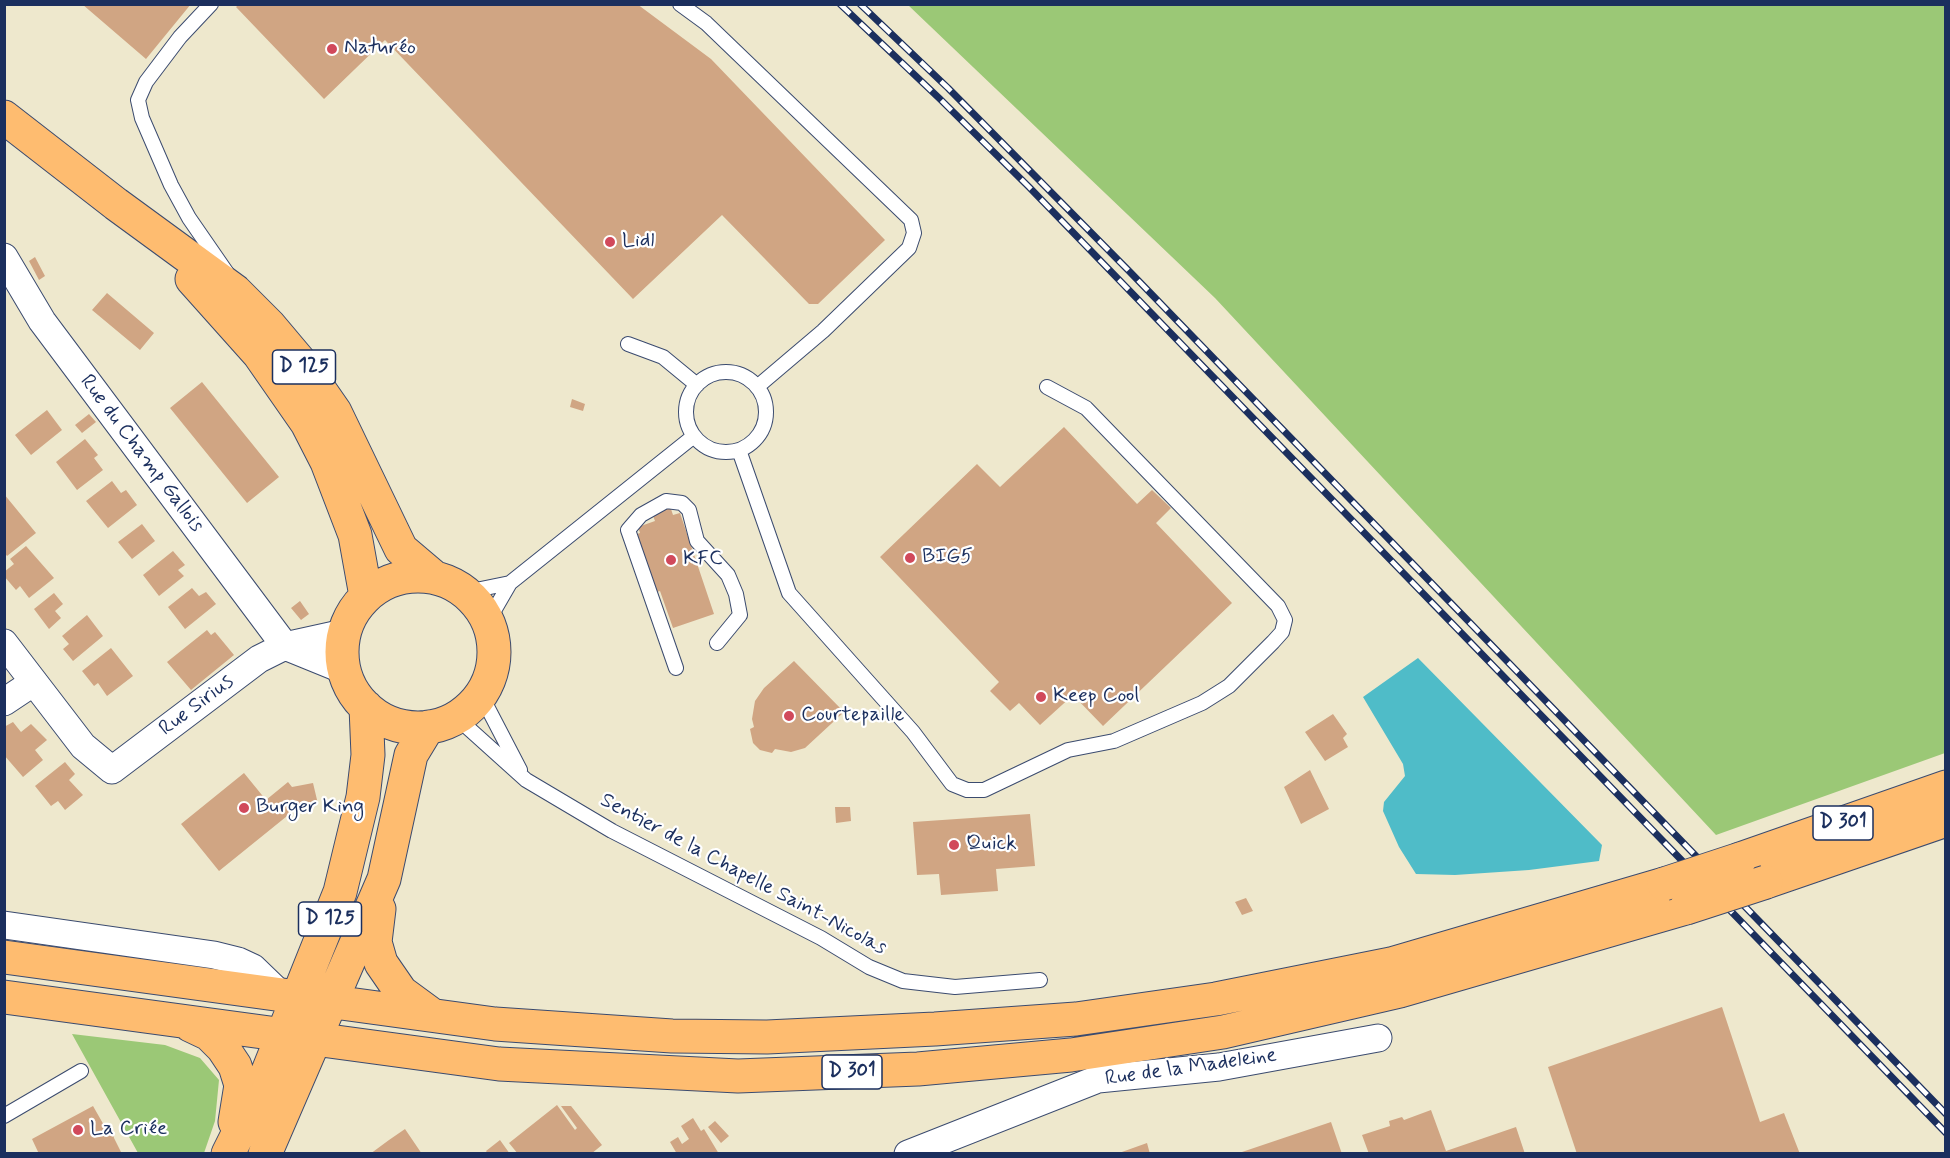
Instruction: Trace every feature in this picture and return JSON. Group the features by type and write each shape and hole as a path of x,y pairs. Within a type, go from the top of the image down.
{"main road":[{"name":"D 125","path":"4,117 116,204 235,291 301,363 334,412 402,549 434,577"},
{"name":"D 125","path":"116,204 220,309 259,354 290,396 327,462 342,499 355,536 366,596"},
{"path":"420,575 434,577 466,592 488,621 493,639 494,659 490,678 481,695 442,722 401,726 382,718 366,707 353,690 344,670 344,633 356,607 378,587 398,578 420,575"},
{"name":"D 125","path":"265,1154 298,1044 327,929 352,849 363,797 368,755 366,707"},
{"name":"D 125","path":"310,996 384,879 411,755 442,722"},
{"name":"D 301","path":"4,997 186,1023 298,1044 499,1064 728,1076 918,1069 1071,1055 1223,1032 1389,993 1675,896 1740,859 1946,787"},
{"name":"D 301","path":"4,957 310,996 435,1017 584,1031 767,1037 1076,1019 1216,999 1391,964 1675,896 1766,882 1946,820"},
{"path":"384,879 375,926 375,942 381,963 401,992 435,1017"},
{"path":"4,982 233,1012 266,1010 310,996"},
{"path":"186,1023 208,1034 223,1048 235,1066 241,1085 240,1105 227,1154"},
{"path":"298,1044 362,1027 592,1043 767,1037"},
{"name":"D 125","path":"227,1154 298,1044"}],"street":[{"name":"Rue du Champ Gallois","path":"4,257 42,321 285,646"},
{"path":"285,646 344,633"},
{"path":"4,644 34,682 4,702"},
{"path":"285,646 344,670"},
{"name":"Rue Sirius","path":"34,682 83,746 112,770 259,659 285,646"},
{"path":"4,926 214,955 238,961 310,996"},
{"name":"Rue de la Madeleine","path":"908,1154 1098,1079 1219,1067 1378,1038"}],"lane":[{"path":"211,4 180,38 146,82 138,100 142,118 171,185 189,218 225,269 235,291"},
{"path":"680,4 706,23 911,220 914,233 909,248 823,331 757,387"},
{"path":"628,344 663,357 697,385"},
{"path":"721,372 747,378 757,387 764,398 765,423 759,435 739,450 714,450 694,436 688,424 686,410 697,385 721,372"},
{"path":"739,450 766,535 789,593 913,732 952,784 967,790 984,790 1068,750 1114,741 1202,703 1229,686 1282,632 1285,620 1278,606 1086,408 1047,387"},
{"path":"488,621 510,583 694,436"},
{"path":"676,668 627,530 641,515 666,501 682,504 689,510 697,541 728,574 736,594 740,615 717,643"},
{"path":"466,592 510,583"},
{"path":"481,695 526,780"},
{"name":"Sentier de la Chapelle Saint-Nicolas","path":"442,722 526,780 612,831 821,938 869,968 903,981 955,987 1040,980"},
{"path":"4,1116 81,1071"}],"green space":[{"path":"908,5 1945,5 1945,753 1716,835 1215,298"},
{"path":"72,1034 165,1045 200,1058 219,1080 215,1121 204,1153 138,1153"}],"water":[{"path":"1418,658 1602,845 1599,861 1529,870 1455,875 1416,874 1399,847 1383,811 1384,802 1405,776 1403,764 1363,697"}],"building":[{"path":"82,4 191,4 146,59"},
{"path":"239,4 637,4 711,59 885,240 818,304 809,304 722,215 633,299 385,40 324,99 236,7"},
{"path":"35,257 45,276 39,280 29,261"},
{"path":"107,293 154,333 140,350 92,310"},
{"path":"202,382 279,477 247,503 170,408"},
{"path":"572,399 585,404 583,411 570,407"},
{"path":"47,410 62,430 31,455 15,435"},
{"path":"89,414 96,422 82,433 75,425"},
{"path":"1064,427 1137,504 1152,490 1171,508 1156,523 1232,603 1103,726 1073,695 1040,725 1019,703 1010,711 990,691 999,682 880,557 977,464 1000,487"},
{"path":"85,439 98,455 94,458 103,470 77,490 56,462"},
{"path":"112,481 121,493 126,490 137,505 108,528 86,501"},
{"path":"4,494 36,533 7,556 4,552"},
{"name":"KFC","path":"670,506 673,515 680,513 714,614 673,628 660,591 654,593 634,535 640,533 638,527 655,521 652,513"},
{"path":"142,524 155,541 132,559 118,542"},
{"path":"26,546 54,578 29,598 20,586 16,590 4,576 4,572 14,564 10,559"},
{"path":"173,551 185,565 178,570 184,576 159,596 143,575"},
{"path":"192,588 199,596 206,592 216,604 185,629 168,607"},
{"path":"54,593 63,604 55,611 61,618 49,629 34,609"},
{"path":"300,601 309,614 301,620 291,608"},
{"path":"87,615 103,636 73,661 63,649 69,644 62,636"},
{"path":"207,630 211,635 215,632 234,655 191,690 167,662"},
{"path":"111,648 133,676 107,696 98,683 94,686 82,671"},
{"path":"794,661 844,712 805,748 791,752 775,749 772,753 760,750 753,743 750,729 754,727 752,719 755,701 764,688"},
{"path":"1333,714 1347,734 1343,738 1348,747 1325,761 1305,732"},
{"path":"13,722 21,732 31,724 47,740 35,750 43,760 23,777 4,755 4,727"},
{"path":"65,762 75,774 69,780 83,795 65,810 58,801 51,806 35,786"},
{"path":"1310,770 1329,809 1301,824 1284,787"},
{"path":"244,773 266,800 288,782 292,787 313,783 318,804 297,808 219,871 181,824"},
{"path":"835,807 850,807 851,821 836,823"},
{"path":"1030,814 1035,866 996,869 998,891 941,895 939,874 917,875 913,822"},
{"path":"1246,898 1253,911 1242,915 1235,902"},
{"path":"1722,1007 1760,1122 1784,1113 1800,1154 1577,1154 1548,1067"},
{"path":"557,1105 575,1130 577,1128 561,1106 571,1106 602,1145 591,1154 518,1154 509,1143"},
{"name":"La Criée","path":"93,1106 105,1127 112,1127 114,1138 122,1154 39,1154 32,1139"},
{"path":"1431,1110 1446,1151 1516,1127 1525,1154 1369,1154 1362,1135 1390,1126 1389,1121 1402,1117 1404,1120"},
{"path":"693,1118 701,1131 704,1129 719,1154 677,1154 670,1142 678,1137 682,1144 689,1139 681,1126"},
{"path":"715,1121 729,1136 721,1143 708,1127"},
{"path":"1331,1122 1342,1154 1239,1154 1239,1153"},
{"path":"405,1129 422,1154 370,1154 389,1140"},
{"path":"500,1140 510,1154 488,1154 486,1151"},
{"path":"1147,1143 1150,1154 1119,1154 1119,1153"}],"railway":[{"path":"840,4 1029,187 1946,1133"},
{"path":"860,4 948,88 1130,272 1946,1114"}],"place":[{"name":"Naturéo","path":"332,49"},
{"name":"Lidl","path":"610,242"},
{"name":"BIG5","path":"910,558"},
{"name":"KFC","path":"671,560"},
{"name":"Keep Cool","path":"1041,697"},
{"name":"Courtepaille","path":"789,716"},
{"name":"Burger King","path":"244,808"},
{"name":"Quick","path":"954,845"},
{"name":"La Criée","path":"78,1130"}]}
